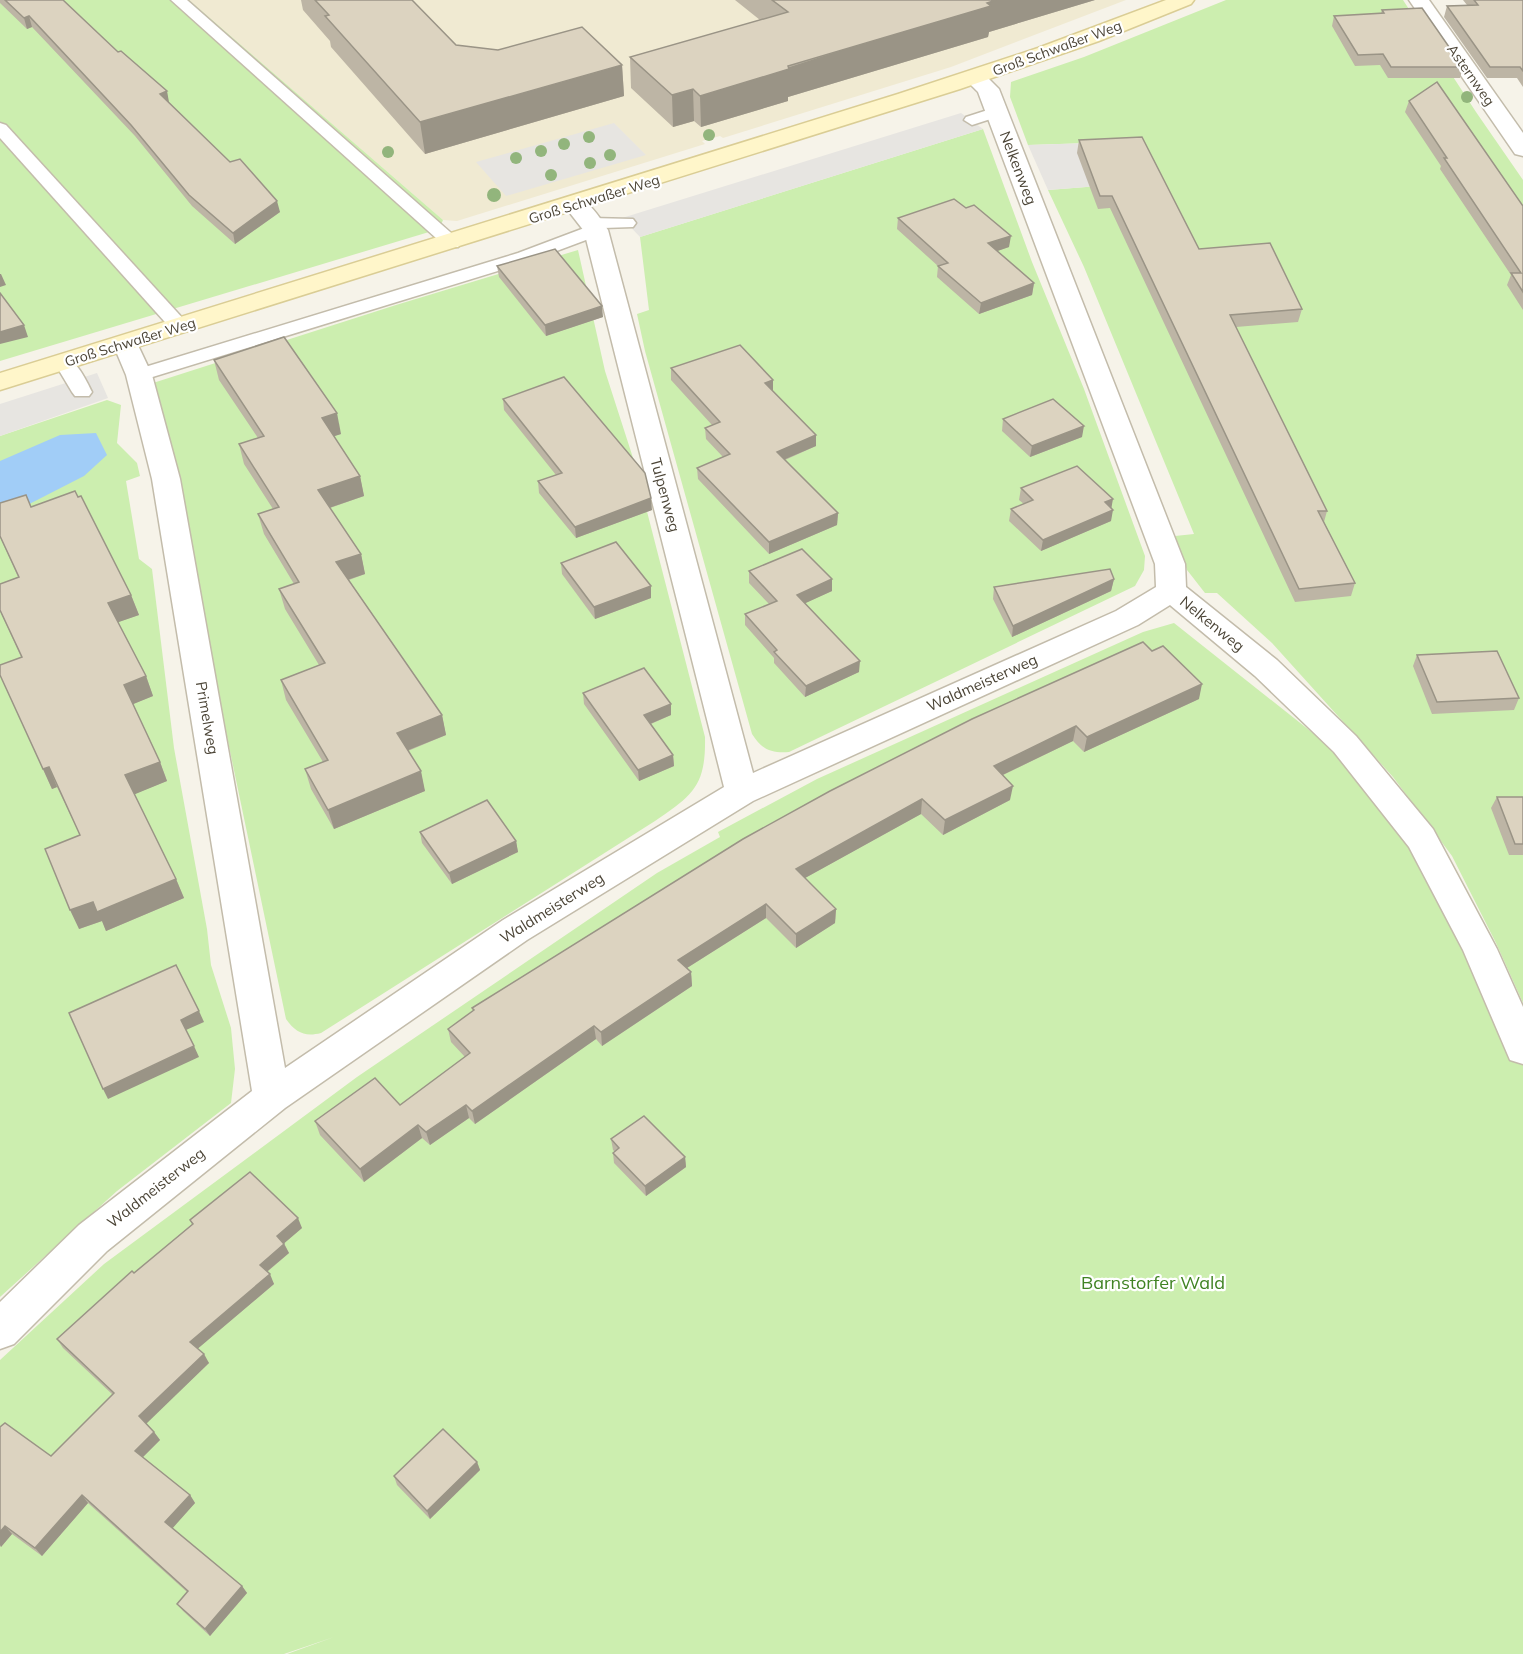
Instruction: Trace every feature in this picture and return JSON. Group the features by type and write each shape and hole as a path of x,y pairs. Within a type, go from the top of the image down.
{"street":[{"name":"Groß Schwaßer Weg","path":"0,382 452,243 588,219 1069,46 1161,4 1184,0"},
{"name":"Asternweg","path":"1419,0 1513,120 1523,149"},
{"name":"Nelkenweg","path":"975,78 988,89 984,116 1170,564 1171,591 1266,668 1346,744 1421,838 1480,949 1523,1049"},
{"name":"Tulpenweg","path":"588,219 742,792"},
{"name":"Primelweg","path":"126,344 139,375 166,479 272,1096"},
{"name":"Waldmeisterweg","path":"0,1330 93,1238 272,1096 515,930 742,792 1126,618 1171,591"}],"lane":[{"path":"178,0 452,243"},
{"path":"0,128 180,327"},
{"path":"139,375 524,257 588,219 627,223"},
{"path":"63,362 82,392"}],"shaded area":[{"path":"189,0 1126,0 951,67 723,138 720,136 702,141 705,144 457,221 443,220"},
{"path":"961,113 983,129 640,237 622,218"},
{"path":"614,123 646,155 506,196 476,162"},
{"path":"1090,143 1112,185 1048,190 1028,145"},
{"path":"97,373 108,398 0,436 0,404"}],"green space":[{"path":"0,0 189,0 443,220 439,229 0,361"},
{"path":"1226,0 1403,0 1523,180 1523,1003 1452,856 1393,777 1272,643 1217,593 1205,593 1187,570 1175,536 1194,534 1084,267 1048,190 1111,185 1090,143 1028,145 1010,97 1011,82 1084,57"},
{"path":"983,129 1032,262 1084,389 1145,556 1144,570 1135,586 789,752 772,751 759,744 752,734 645,351 637,314 649,310 640,237"},
{"path":"578,250 605,371 634,461 705,737 705,754 700,778 688,796 655,821 321,1033 301,1033 293,1028 286,1019 153,383 396,305"},
{"path":"107,400 121,405 117,443 137,463 140,476 126,481 139,559 152,569 174,748 207,929 211,965 231,1028 235,1069 231,1103 117,1191 0,1297 0,436"},
{"name":"Barnstorfer Wald","path":"1174,623 1333,749 1421,838 1523,1049 1523,1654 287,1654 334,1637 284,1654 0,1654 0,1360 104,1264 357,1077 657,873 720,837 718,832 817,779 1143,632"}],"water":[{"path":"96,433 107,455 84,476 0,519 0,461 60,435"}],"building":[{"path":"5,0 63,0 118,52 121,51 167,91 160,94 230,162 240,159 277,201 233,233 189,195 131,125 29,16 24,18"},
{"path":"315,0 412,0 456,45 498,50 582,27 622,65 420,122 325,16 329,15"},
{"path":"772,0 996,0 987,3 991,6 788,66 789,69 700,96 693,89 672,95 630,57 788,12"},
{"path":"1474,0 1523,0 1523,71 1520,67 1490,67 1447,6 1478,5"},
{"path":"1422,8 1463,67 1391,67 1383,54 1358,55 1334,16 1384,13 1382,10"},
{"path":"1437,82 1523,206 1523,292 1511,273 1521,273 1409,101"},
{"path":"1142,137 1199,249 1270,243 1302,309 1230,315 1327,511 1318,511 1355,583 1299,589 1112,196 1100,196 1079,140"},
{"path":"954,199 966,208 974,205 1011,236 988,243 1034,283 981,303 938,266 948,263 898,218"},
{"path":"555,249 602,306 545,325 497,266"},
{"path":"0,293 24,325 0,332"},
{"path":"284,337 337,413 322,418 360,476 318,490 361,554 336,562 442,715 397,733 421,771 328,810 305,769 328,760 281,680 325,663 279,589 299,582 258,514 279,507 239,444 264,436 214,360"},
{"path":"740,345 773,380 765,383 816,435 777,452 838,513 769,542 697,468 730,454 705,428 720,422 671,368"},
{"path":"564,377 645,473 651,498 575,527 538,481 562,473 503,399"},
{"path":"1053,399 1084,426 1032,446 1003,419"},
{"path":"1077,466 1113,499 1105,502 1113,510 1043,540 1011,509 1033,500 1021,488"},
{"path":"75,491 78,497 81,496 131,595 108,603 146,676 124,685 160,762 125,775 176,879 97,912 93,902 70,910 45,849 80,835 49,767 43,769 0,675 0,665 22,657 0,610 0,584 19,577 0,536 0,503 26,495 31,507"},
{"path":"616,542 651,586 594,607 561,563"},
{"path":"802,549 832,579 797,595 860,661 806,686 774,652 777,650 745,614 777,601 749,571"},
{"path":"1110,569 1114,579 1013,626 994,587"},
{"path":"1143,642 1152,651 1163,646 1202,684 1087,737 1076,726 994,766 1013,786 945,820 922,799 796,869 836,909 796,934 766,904 678,960 691,972 601,1032 594,1026 472,1111 466,1105 426,1132 418,1125 360,1169 315,1121 375,1078 400,1105 470,1053 448,1029 474,1010 472,1008 743,839 830,791 972,719"},
{"path":"1497,651 1519,698 1437,702 1417,655"},
{"path":"644,668 671,704 644,715 673,755 638,770 583,693"},
{"path":"1497,797 1523,797 1523,844 1515,844"},
{"path":"487,800 516,841 449,873 420,832"},
{"path":"176,965 199,1011 181,1020 194,1046 103,1089 69,1013"},
{"path":"644,1116 685,1157 645,1186 613,1153 619,1148 611,1139"},
{"path":"250,1172 298,1218 277,1236 284,1244 260,1265 270,1274 190,1342 204,1354 139,1416 154,1432 135,1451 190,1495 165,1522 242,1586 205,1629 177,1604 188,1591 82,1495 35,1548 5,1526 0,1532 0,1427 5,1423 51,1456 114,1393 57,1339 132,1271 134,1273 193,1224 190,1220"},
{"path":"443,1429 477,1462 427,1511 394,1476"}]}
